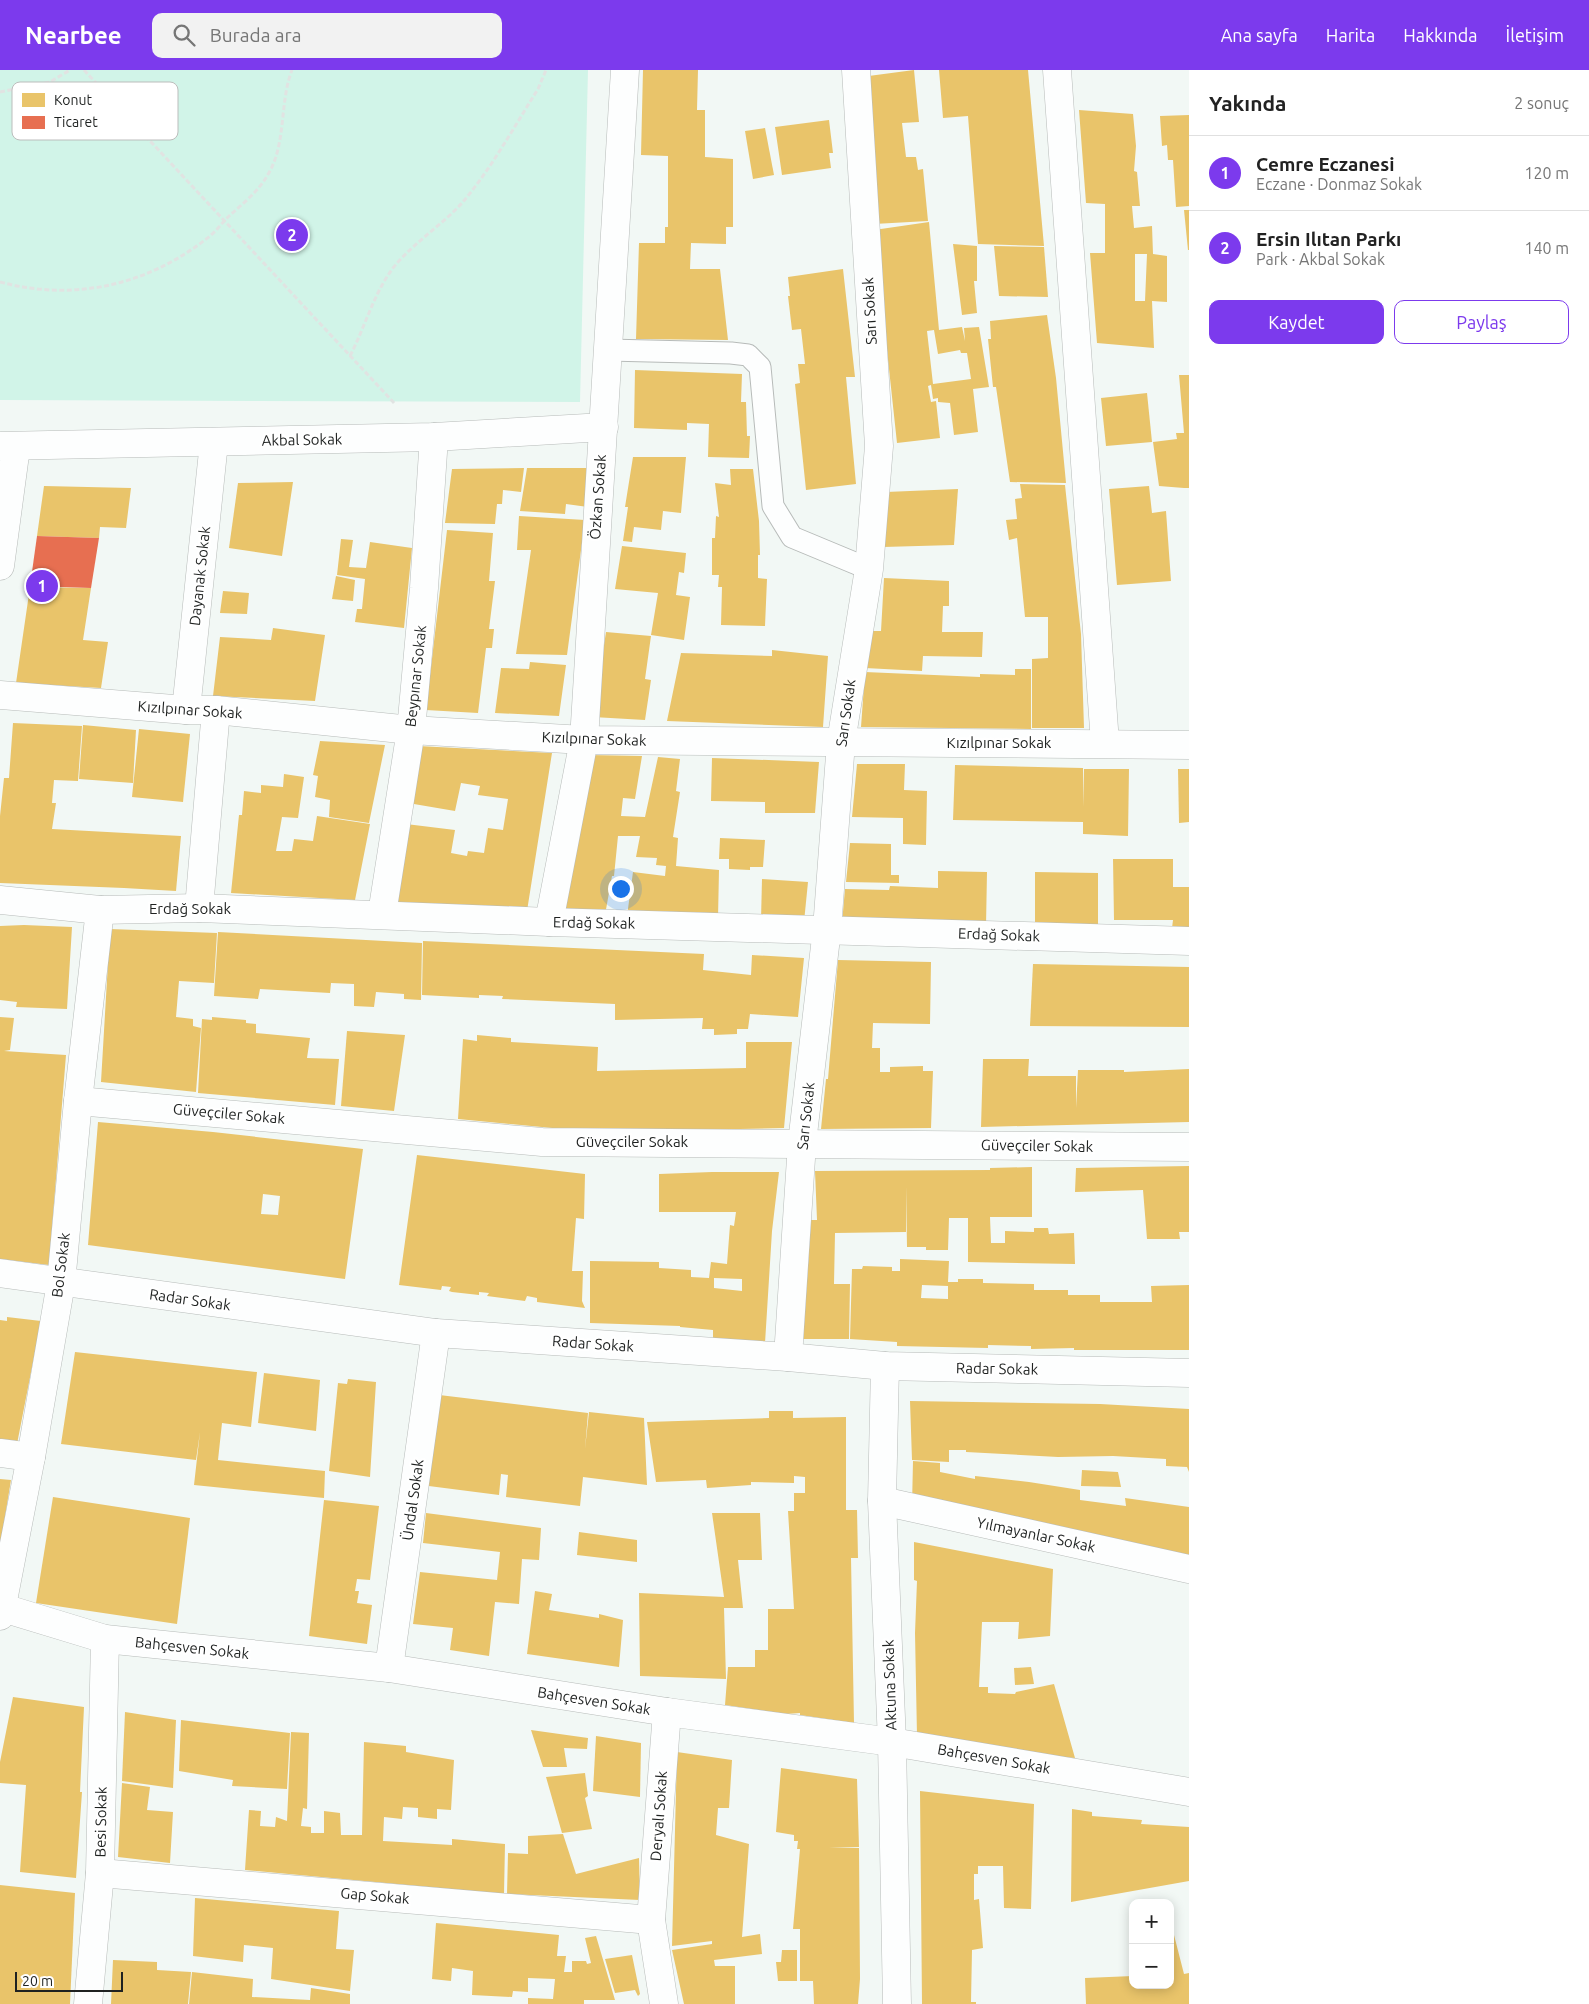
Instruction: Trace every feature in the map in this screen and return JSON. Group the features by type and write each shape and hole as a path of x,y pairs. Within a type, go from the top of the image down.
{"street":[{"name":"Özkan Sokak","path":"549,922 584,740 625,70"},
{"name":"Sarı Sokak","path":"788,1357 802,1143 827,929 841,742 869,569 879,446 856,70"},
{"path":"1057,70 1105,743"},
{"name":"Akbal Sokak","path":"8,446 434,437 604,427"},
{"name":"Beypınar Sokak","path":"382,914 411,730 424,588 434,437"},
{"name":"Dayanak Sokak","path":"186,710 214,442"},
{"path":"0,566 8,446"},
{"name":"Kızılpınar Sokak","path":"0,695 186,710 216,710 411,730 584,740 1189,745"},
{"path":"198,908 216,710"},
{"name":"Erdağ Sokak","path":"0,900 100,910 198,908 549,922 1189,941"},
{"name":"Bol Sokak","path":"1,1610 31,1457 60,1283 78,1101 100,910"},
{"name":"Güveçciler Sokak","path":"78,1101 542,1142 1189,1147"},
{"name":"Radar Sokak","path":"0,1273 60,1283 436,1333 788,1357 885,1366 1189,1373"},
{"name":"Ündal Sokak","path":"389,1668 436,1333"},
{"name":"Aktuna Sokak","path":"885,1366 882,1501 892,1742 897,2004"},
{"path":"0,1453 31,1457"},
{"name":"Yılmayanlar Sokak","path":"882,1501 1189,1569"},
{"name":"Bahçesven Sokak","path":"1,1610 105,1639 389,1668 667,1712 892,1742 1189,1792"},
{"name":"Besi Sokak","path":"88,2004 100,1873 105,1639"},
{"name":"Deryalı Sokak","path":"664,2004 651,1920 667,1712"},
{"name":"Gap Sokak","path":"100,1873 651,1920"}],"lane":[{"path":"608,350 748,355 760,367 773,506 792,537 869,569"}],"path":[{"path":"50,82 70,70"},
{"path":"84,70 95,82"},
{"path":"0,282 25,289 67,292 113,285 159,269 211,235 268,176 276,154 287,83 292,70"},
{"path":"350,356 363,331 370,307 394,268 428,232 462,203 538,89 546,70"},
{"path":"149,140 398,407"}],"green space":[{"path":"0,70 588,70 580,402 0,400"}],"building: Konut":[{"path":"643,70 698,70 697,110 705,110 705,157 733,159 733,227 726,227 726,244 691,243 690,269 720,269 728,340 636,339 639,243 665,243 665,227 668,227 668,156 641,155"},
{"path":"914,70 919,122 902,123 906,157 916,157 918,170 923,169 928,221 874,224 861,77"},
{"path":"939,70 1028,70 1044,246 978,244 968,116 943,118"},
{"path":"1079,110 1133,114 1136,146 1134,171 1137,172 1140,206 1132,206 1134,228 1152,226 1153,254 1167,256 1167,302 1152,301 1154,348 1097,343 1090,253 1105,253 1105,204 1086,203","holes":["1135,254 1147,254 1145,301 1135,301"]},
{"path":"1189,115 1189,206 1176,207 1173,160 1168,160 1167,145 1162,146 1160,116"},
{"path":"829,120 833,153 829,153 831,168 782,175 775,127"},
{"path":"765,128 774,175 753,179 745,131"},
{"path":"1184,210 1189,210 1189,250 1188,250"},
{"path":"929,222 939,330 962,327 965,341 964,328 979,327 989,387 973,389 978,432 954,435 950,403 938,402 938,398 933,399 931,385 928,386 931,402 936,401 940,438 897,443 874,230","holes":["934,330 938,354 960,350 961,353 967,353 971,379 933,384 927,331"]},
{"path":"953,244 977,246 977,281 974,281 977,313 962,315"},
{"path":"994,246 1044,247 1048,297 999,296"},
{"path":"843,269 855,377 846,377 856,484 806,490 795,384 800,383 798,364 805,364 801,329 792,330 788,277"},
{"path":"1047,315 1056,378 1066,483 1010,482 996,387 993,387 988,339 991,339 990,321"},
{"path":"635,370 742,374 741,402 746,402 747,436 750,436 749,458 708,457 709,424 687,423 687,430 634,428"},
{"path":"1179,375 1189,375 1189,488 1159,486 1153,442 1177,439 1176,433 1184,433"},
{"path":"1147,393 1152,442 1106,446 1101,398"},
{"path":"633,457 686,457 681,513 663,511 661,530 634,527 632,542 623,541 628,507 625,507"},
{"path":"524,468 521,492 503,490 502,504 497,504 495,524 445,523 452,469"},
{"path":"527,468 594,468 588,507 566,504 565,514 520,511"},
{"path":"730,469 753,469 759,521 760,555 758,555 758,578 767,579 765,626 721,625 722,587 718,587 719,575 712,575 712,538 715,538 716,516 719,517 715,483 731,485"},
{"path":"293,482 282,556 229,548 238,483"},
{"path":"1020,484 1065,485 1081,634 1084,728 1032,728 1032,659 1048,658 1048,617 1025,617 1017,538 1009,540 1006,520 1017,519 1015,499 1022,498"},
{"path":"44,486 131,488 126,528 100,527 99,538 37,536"},
{"path":"1149,486 1152,513 1166,511 1171,581 1117,585 1109,489"},
{"path":"958,489 954,545 883,547 886,492"},
{"path":"519,516 585,520 567,655 516,654 531,550 517,550"},
{"path":"447,530 493,533 489,581 495,581 489,629 494,629 492,648 486,648 478,713 426,710"},
{"path":"341,539 353,540 349,567 366,568 370,542 412,548 404,628 355,622 357,609 362,609 365,579 337,575"},
{"path":"622,546 686,553 684,573 679,572 676,595 690,597 684,640 651,635 658,593 615,589"},
{"path":"336,576 355,580 353,601 332,599"},
{"path":"884,578 949,581 949,606 943,606 942,632 983,632 982,657 923,656 922,671 865,668 869,631 881,631"},
{"path":"30,587 91,588 83,640 108,642 101,688 16,683"},
{"path":"223,591 249,593 247,614 220,613"},
{"path":"273,628 325,635 315,701 213,696 220,637 271,640"},
{"path":"606,632 651,636 645,679 651,680 645,720 593,717"},
{"path":"772,650 828,656 823,727 667,721 681,653 772,656"},
{"path":"530,662 566,665 559,716 495,713 501,668 529,669"},
{"path":"1015,669 1031,669 1031,729 861,727 865,672 980,677 980,674 1015,675"},
{"path":"13,723 82,726 78,781 54,780 52,803 56,803 52,829 181,836 176,891 0,883 0,816 4,778 9,778"},
{"path":"83,725 136,730 133,783 79,779"},
{"path":"139,729 190,734 183,802 132,797"},
{"path":"320,741 385,745 369,823 329,817 330,800 315,797 318,776 313,775"},
{"path":"418,746 552,753 527,911 393,902 406,824 455,830 451,853 467,856 468,851 484,853 488,828 503,830 508,799 478,795 480,786 461,783 455,811 408,803"},
{"path":"588,755 642,756 635,799 623,798 621,816 645,817 658,757 680,759 676,791 680,792 673,837 678,838 676,866 719,870 718,918 627,916 633,872 665,876 666,866 656,865 657,858 636,857 640,836 618,836 614,876 612,876 605,915 561,914"},
{"path":"712,758 819,762 815,813 765,813 765,802 711,801"},
{"path":"857,764 905,764 904,790 927,791 926,845 903,844 903,818 852,817"},
{"path":"955,765 1083,768 1083,807 1084,769 1129,769 1128,836 1083,834 1083,822 953,820"},
{"path":"1178,769 1189,769 1189,822 1179,823"},
{"path":"284,774 304,777 298,818 282,817 276,851 292,851 294,839 313,841 317,816 370,824 355,900 231,893 239,815 242,815 244,791 261,793 261,785 283,787"},
{"path":"720,838 765,840 763,867 750,867 750,870 729,869 729,859 719,859"},
{"path":"850,843 891,844 891,875 899,875 899,883 846,882"},
{"path":"1113,859 1173,859 1173,887 1189,887 1189,928 1172,928 1173,920 1114,920"},
{"path":"938,871 987,872 986,926 842,923 845,889 889,890 890,886 938,888"},
{"path":"1035,872 1098,873 1098,927 1035,927"},
{"path":"762,879 808,882 804,922 761,920"},
{"path":"0,926 72,927 67,1009 16,1007 17,1002 0,1000"},
{"path":"110,929 217,933 214,983 179,981 176,1017 193,1019 193,1026 201,1028 196,1092 101,1082"},
{"path":"218,932 422,943 421,1000 404,999 404,994 376,992 374,1007 354,1006 354,984 331,983 330,993 260,989 258,999 214,996"},
{"path":"423,941 704,954 703,970 751,975 752,955 804,958 798,1017 750,1014 748,1029 737,1029 737,1034 714,1035 714,1029 702,1029 703,1018 615,1020 615,1004 502,999 503,996 479,995 479,998 422,995"},
{"path":"838,960 931,962 930,1024 873,1023 872,1048 880,1048 880,1072 890,1072 890,1067 923,1066 923,1071 933,1071 931,1128 821,1129 826,1079 828,1079"},
{"path":"1033,964 1189,967 1189,1027 1030,1026"},
{"path":"0,1017 14,1018 10,1050 4,1051 66,1055 49,1265 0,1259"},
{"path":"212,1017 246,1020 246,1023 256,1024 256,1033 310,1038 307,1058 339,1059 335,1105 198,1093 202,1019 212,1020"},
{"path":"347,1031 405,1035 394,1111 341,1106"},
{"path":"477,1035 511,1038 511,1042 598,1047 597,1071 746,1068 746,1042 792,1042 784,1128 594,1132 458,1119 463,1039 477,1041"},
{"path":"983,1059 1029,1059 1028,1076 1076,1076 1076,1108 1078,1070 1124,1070 1124,1072 1189,1069 1189,1122 981,1127"},
{"path":"98,1122 213,1132 363,1149 345,1279 88,1245","holes":["263,1194 280,1196 278,1215 261,1214"]},
{"path":"417,1155 585,1174 584,1219 576,1218 572,1271 583,1271 582,1301 585,1308 537,1302 537,1298 527,1296 525,1301 487,1296 489,1293 479,1292 479,1295 452,1292 449,1291 451,1287 442,1286 441,1290 399,1285"},
{"path":"1189,1166 1189,1232 1179,1232 1180,1239 1147,1239 1143,1190 1075,1192 1076,1168"},
{"path":"1032,1167 1032,1217 990,1217 991,1243 1005,1243 1005,1231 1034,1232 1034,1228 1048,1228 1049,1234 1074,1233 1075,1264 968,1262 968,1218 949,1218 948,1250 926,1250 926,1247 907,1247 906,1186 906,1232 835,1233 834,1284 850,1284 849,1339 803,1339 811,1220 817,1220 815,1171 990,1170 990,1168"},
{"path":"779,1172 772,1231 765,1343 713,1340 713,1330 680,1326 590,1323 590,1261 659,1262 659,1268 691,1270 691,1277 709,1278 711,1262 727,1264 730,1225 734,1226 736,1212 659,1212 659,1174","holes":["714,1278 742,1279 742,1291 714,1288"]},
{"path":"900,1259 949,1261 948,1282 958,1282 958,1279 983,1279 983,1283 1034,1284 1034,1290 1068,1290 1068,1295 1100,1295 1100,1302 1152,1302 1151,1286 1189,1285 1189,1350 1031,1349 1031,1346 988,1345 988,1348 897,1346 897,1342 850,1339 852,1269 862,1269 863,1266 892,1267 892,1271 900,1271","holes":["922,1285 948,1286 948,1299 921,1298"]},
{"path":"7,1317 41,1321 17,1444 0,1442 0,1320 7,1321"},
{"path":"75,1352 257,1372 251,1427 222,1423 218,1460 325,1471 324,1498 194,1485 200,1432 196,1460 61,1444"},
{"path":"264,1373 320,1380 316,1431 258,1423"},
{"path":"348,1379 376,1382 370,1477 329,1471 338,1383 347,1384"},
{"path":"431,1394 588,1413 585,1449 589,1412 644,1418 647,1485 583,1477 580,1506 506,1497 508,1475 501,1474 499,1495 421,1485"},
{"path":"910,1401 1100,1404 1189,1409 1189,1472 1187,1467 1166,1466 1166,1459 1113,1456 1058,1457 949,1450 949,1462 912,1460"},
{"path":"769,1411 793,1411 793,1418 846,1417 846,1510 857,1510 858,1558 851,1558 854,1723 800,1715 800,1713 786,1714 725,1705 728,1667 755,1667 755,1650 768,1650 768,1609 794,1609 788,1511 794,1511 794,1493 805,1493 805,1477 794,1476 794,1483 751,1482 751,1485 707,1488 706,1480 656,1482 647,1422 769,1418"},
{"path":"913,1461 940,1463 940,1472 975,1479 975,1476 1080,1490 1080,1500 1126,1506 1125,1498 1189,1507 1189,1561 912,1506"},
{"path":"1082,1470 1118,1472 1121,1487 1081,1486"},
{"path":"0,1479 11,1480 1,1541 0,1540"},
{"path":"53,1497 190,1518 177,1624 36,1603"},
{"path":"324,1500 379,1506 370,1580 357,1579 355,1591 359,1591 357,1603 372,1605 367,1644 309,1636"},
{"path":"426,1513 541,1528 539,1560 522,1559 519,1604 495,1602 489,1656 450,1650 453,1628 413,1624 420,1572 497,1580 500,1552 423,1543"},
{"path":"712,1513 760,1513 762,1560 738,1560 743,1608 724,1608 726,1679 640,1676 639,1593 724,1597"},
{"path":"579,1532 637,1540 637,1562 577,1555"},
{"path":"914,1542 1053,1569 1050,1636 1018,1639 1019,1622 982,1622 979,1687 988,1687 988,1693 1015,1694 1016,1692 1054,1684 1075,1758 1022,1754 917,1736 915,1633 917,1581 914,1580"},
{"path":"535,1591 552,1594 549,1610 599,1618 599,1614 623,1620 619,1667 527,1654"},
{"path":"1031,1667 1034,1684 1015,1685 1014,1668"},
{"path":"13,1697 84,1707 80,1792 82,1792 76,1878 20,1872 26,1785 0,1783 0,1762"},
{"path":"125,1712 176,1720 173,1788 122,1781"},
{"path":"181,1720 290,1733 287,1789 232,1786 233,1780 179,1771"},
{"path":"531,1730 588,1738 587,1749 564,1748 567,1767 543,1767"},
{"path":"291,1732 309,1733 307,1809 303,1808 301,1826 311,1827 311,1833 324,1833 324,1811 340,1813 341,1835 362,1835 364,1742 406,1746 406,1752 454,1760 451,1810 437,1809 437,1819 418,1817 418,1808 403,1807 402,1819 384,1817 383,1841 452,1845 452,1839 505,1844 504,1894 245,1870 249,1810 261,1811 260,1826 275,1827 276,1817 287,1821"},
{"path":"596,1736 641,1743 640,1797 593,1791"},
{"path":"677,1752 732,1760 729,1808 718,1808 716,1835 749,1844 742,1937 760,1934 762,1954 714,1960 715,1966 735,1966 735,2004 684,2004 672,1950 712,1944 712,1941 672,1946"},
{"path":"781,1768 857,1779 859,1847 829,1848 859,1848 860,1979 858,2004 814,2004 813,1981 800,1981 800,1929 793,1929 800,1849 797,1849 798,1841 794,1841 794,1835 776,1832"},
{"path":"585,1773 588,1796 585,1798 592,1829 562,1833 546,1777"},
{"path":"122,1783 150,1787 147,1810 173,1812 170,1863 118,1857"},
{"path":"920,1791 1034,1804 1031,1909 1004,1908 1003,1866 978,1866 978,1874 974,1874 974,1900 979,1899 983,1948 972,1950 971,2002 976,2002 976,2004 922,2004"},
{"path":"1072,1809 1092,1812 1092,1816 1142,1820 1141,1824 1189,1827 1189,1881 1071,1902"},
{"path":"563,1834 576,1874 639,1858 640,1900 507,1894 508,1853 528,1854 528,1836"},
{"path":"0,1885 75,1893 70,2004 0,2004"},
{"path":"195,1898 339,1911 336,1949 354,1950 350,1991 271,1979 273,1948 244,1945 243,1962 193,1956"},
{"path":"436,1923 559,1935 557,1956 566,1956 564,1972 572,1972 572,1961 591,1963 585,1938 596,1936 615,2000 584,2000 584,2004 528,2004 528,1998 553,1999 555,1979 528,1978 528,1992 513,1991 512,1997 472,1995 473,1971 452,1968 451,1981 432,1979"},
{"path":"1174,1935 1184,1974 1189,1973 1189,2004 1086,2004 1085,1978 1129,1976 1129,1989 1174,1989"},
{"path":"782,1950 797,1950 797,1981 778,1981 776,1962 781,1962"},
{"path":"632,1955 640,1994 638,1996 635,1990 615,1993 605,1959"},
{"path":"113,1960 157,1962 157,1970 191,1972 188,2004 111,2004"},
{"path":"192,1972 253,1979 252,1997 310,2000 311,1988 350,1994 350,2004 189,2004"}],"building: Ticaret":[{"path":"37,536 99,538 91,588 30,586"}],"place":[{"name":"Ersin Ilıtan Parkı","path":"292,235"},
{"name":"Cemre Eczanesi","path":"42,586"}]}
